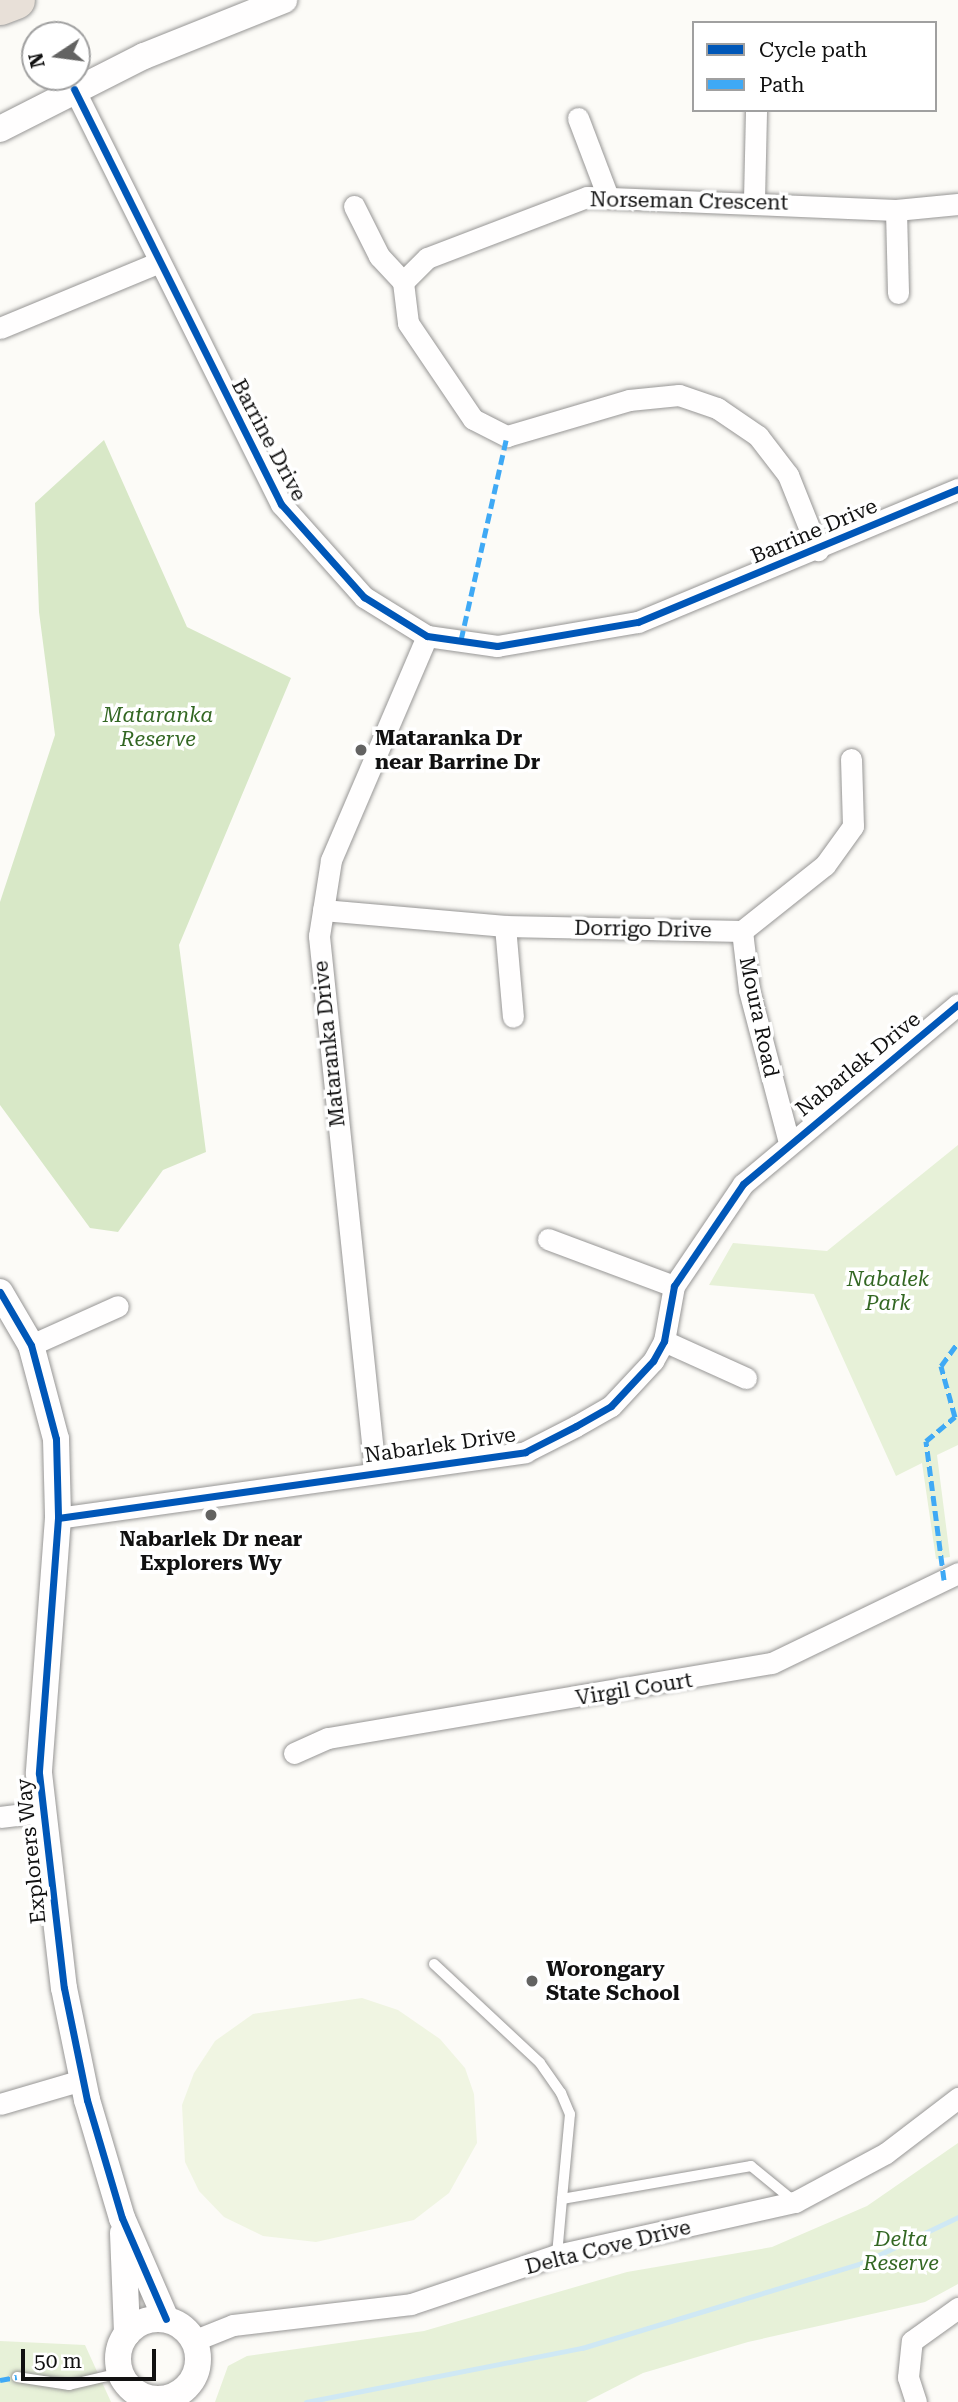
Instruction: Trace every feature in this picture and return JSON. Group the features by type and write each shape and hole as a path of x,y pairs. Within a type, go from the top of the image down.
{"highway":[{"path":"0,6 16,0"}],"street":[{"path":"91,82 284,0"},
{"path":"0,129 70,91"},
{"name":"Barrine Drive","path":"75,91 157,263 301,531 364,597 428,636 497,646 561,639 638,622 818,550 958,489"},
{"path":"754,200 756,112"},
{"path":"578,118 608,197"},
{"name":"Norseman Crescent","path":"402,282 427,258 587,197 754,200 895,209 958,204"},
{"path":"354,206 379,256 402,282 408,323 473,419 507,436 629,400 679,395 716,408 758,436 788,475 818,550"},
{"path":"895,209 898,293"},
{"path":"0,328 157,263"},
{"name":"Mataranka Drive","path":"375,1471 320,971 323,910 331,860 428,636"},
{"name":"Dorrigo Drive","path":"323,910 505,926 742,931 825,865 853,826 851,759"},
{"path":"505,926 513,1017"},
{"name":"Moura Road","path":"742,931 751,1002 789,1143"},
{"name":"Nabarlek Drive","path":"58,1518 375,1471 525,1452 611,1405 664,1341 674,1286 743,1184 958,1004"},
{"path":"548,1239 674,1286"},
{"name":"Explorers Way","path":"0,1292 31,1345 53,1417 58,1518 40,1706 41,1812 82,2080 122,2218 166,2319 193,2341"},
{"path":"31,1345 118,1306"},
{"path":"664,1341 746,1378"},
{"name":"Virgil Court","path":"294,1753 328,1738 772,1663 958,1573"},
{"path":"0,1817 41,1812"},
{"path":"0,2104 82,2080"},
{"name":"Delta Cove Drive","path":"193,2341 233,2325 438,2298 557,2255 795,2202 886,2153 958,2098"},
{"name":"Explorers Way","path":"120,2373 127,2334 122,2218"},
{"path":"916,2402 908,2377 912,2341 958,2308"},
{"path":"127,2334 138,2324 166,2319"},
{"path":"120,2373 143,2396 172,2400 194,2377 193,2341"}],"lane":[{"path":"434,1964 540,2063 561,2093 570,2114 557,2255"},
{"path":"562,2199 751,2166 795,2202"},
{"path":"17,2377 69,2385 120,2373"}],"green space":[{"name":"Mataranka Reserve","path":"104,440 187,627 291,678 179,945 206,1152 163,1170 118,1232 90,1228 0,1105 0,902 55,735 39,612 35,503"},
{"name":"Nabalek Park","path":"958,1145 958,1445 937,1455 950,1557 936,1559 922,1463 896,1476 814,1294 709,1285 733,1243 827,1251"},
{"path":"362,1998 398,2010 440,2039 465,2068 474,2094 477,2143 449,2193 414,2220 316,2242 263,2236 224,2217 199,2191 185,2162 182,2105 194,2073 215,2041 253,2014"},
{"name":"Delta Reserve","path":"958,2143 958,2284 925,2302 748,2342 643,2373 586,2402 215,2402 228,2366 247,2356 424,2331 627,2272 772,2247 867,2206"},
{"path":"0,2341 85,2345 111,2402 0,2402"}],"waterway":[{"path":"306,2402 582,2348 862,2263 958,2217"}],"marked path":[{"path":"461,640 507,436"},
{"path":"944,1580 926,1441 955,1417 941,1366 958,1343"},
{"path":"0,2380 17,2377"}],"cycle path":[{"path":"75,91 281,504 364,597 427,636 497,646 638,622 958,489"},
{"path":"58,1518 525,1452 576,1426 611,1406 653,1361 664,1341 674,1286 743,1184 958,1004"},
{"path":"0,1292 31,1345 56,1439 58,1518 39,1773 64,1988 87,2100 122,2218 166,2319"}],"place":[{"name":"Mataranka Dr near Barrine Dr","path":"361,750"},
{"name":"Nabarlek Dr near Explorers Wy","path":"211,1515"},
{"name":"Worongary State School","path":"532,1981"}]}
